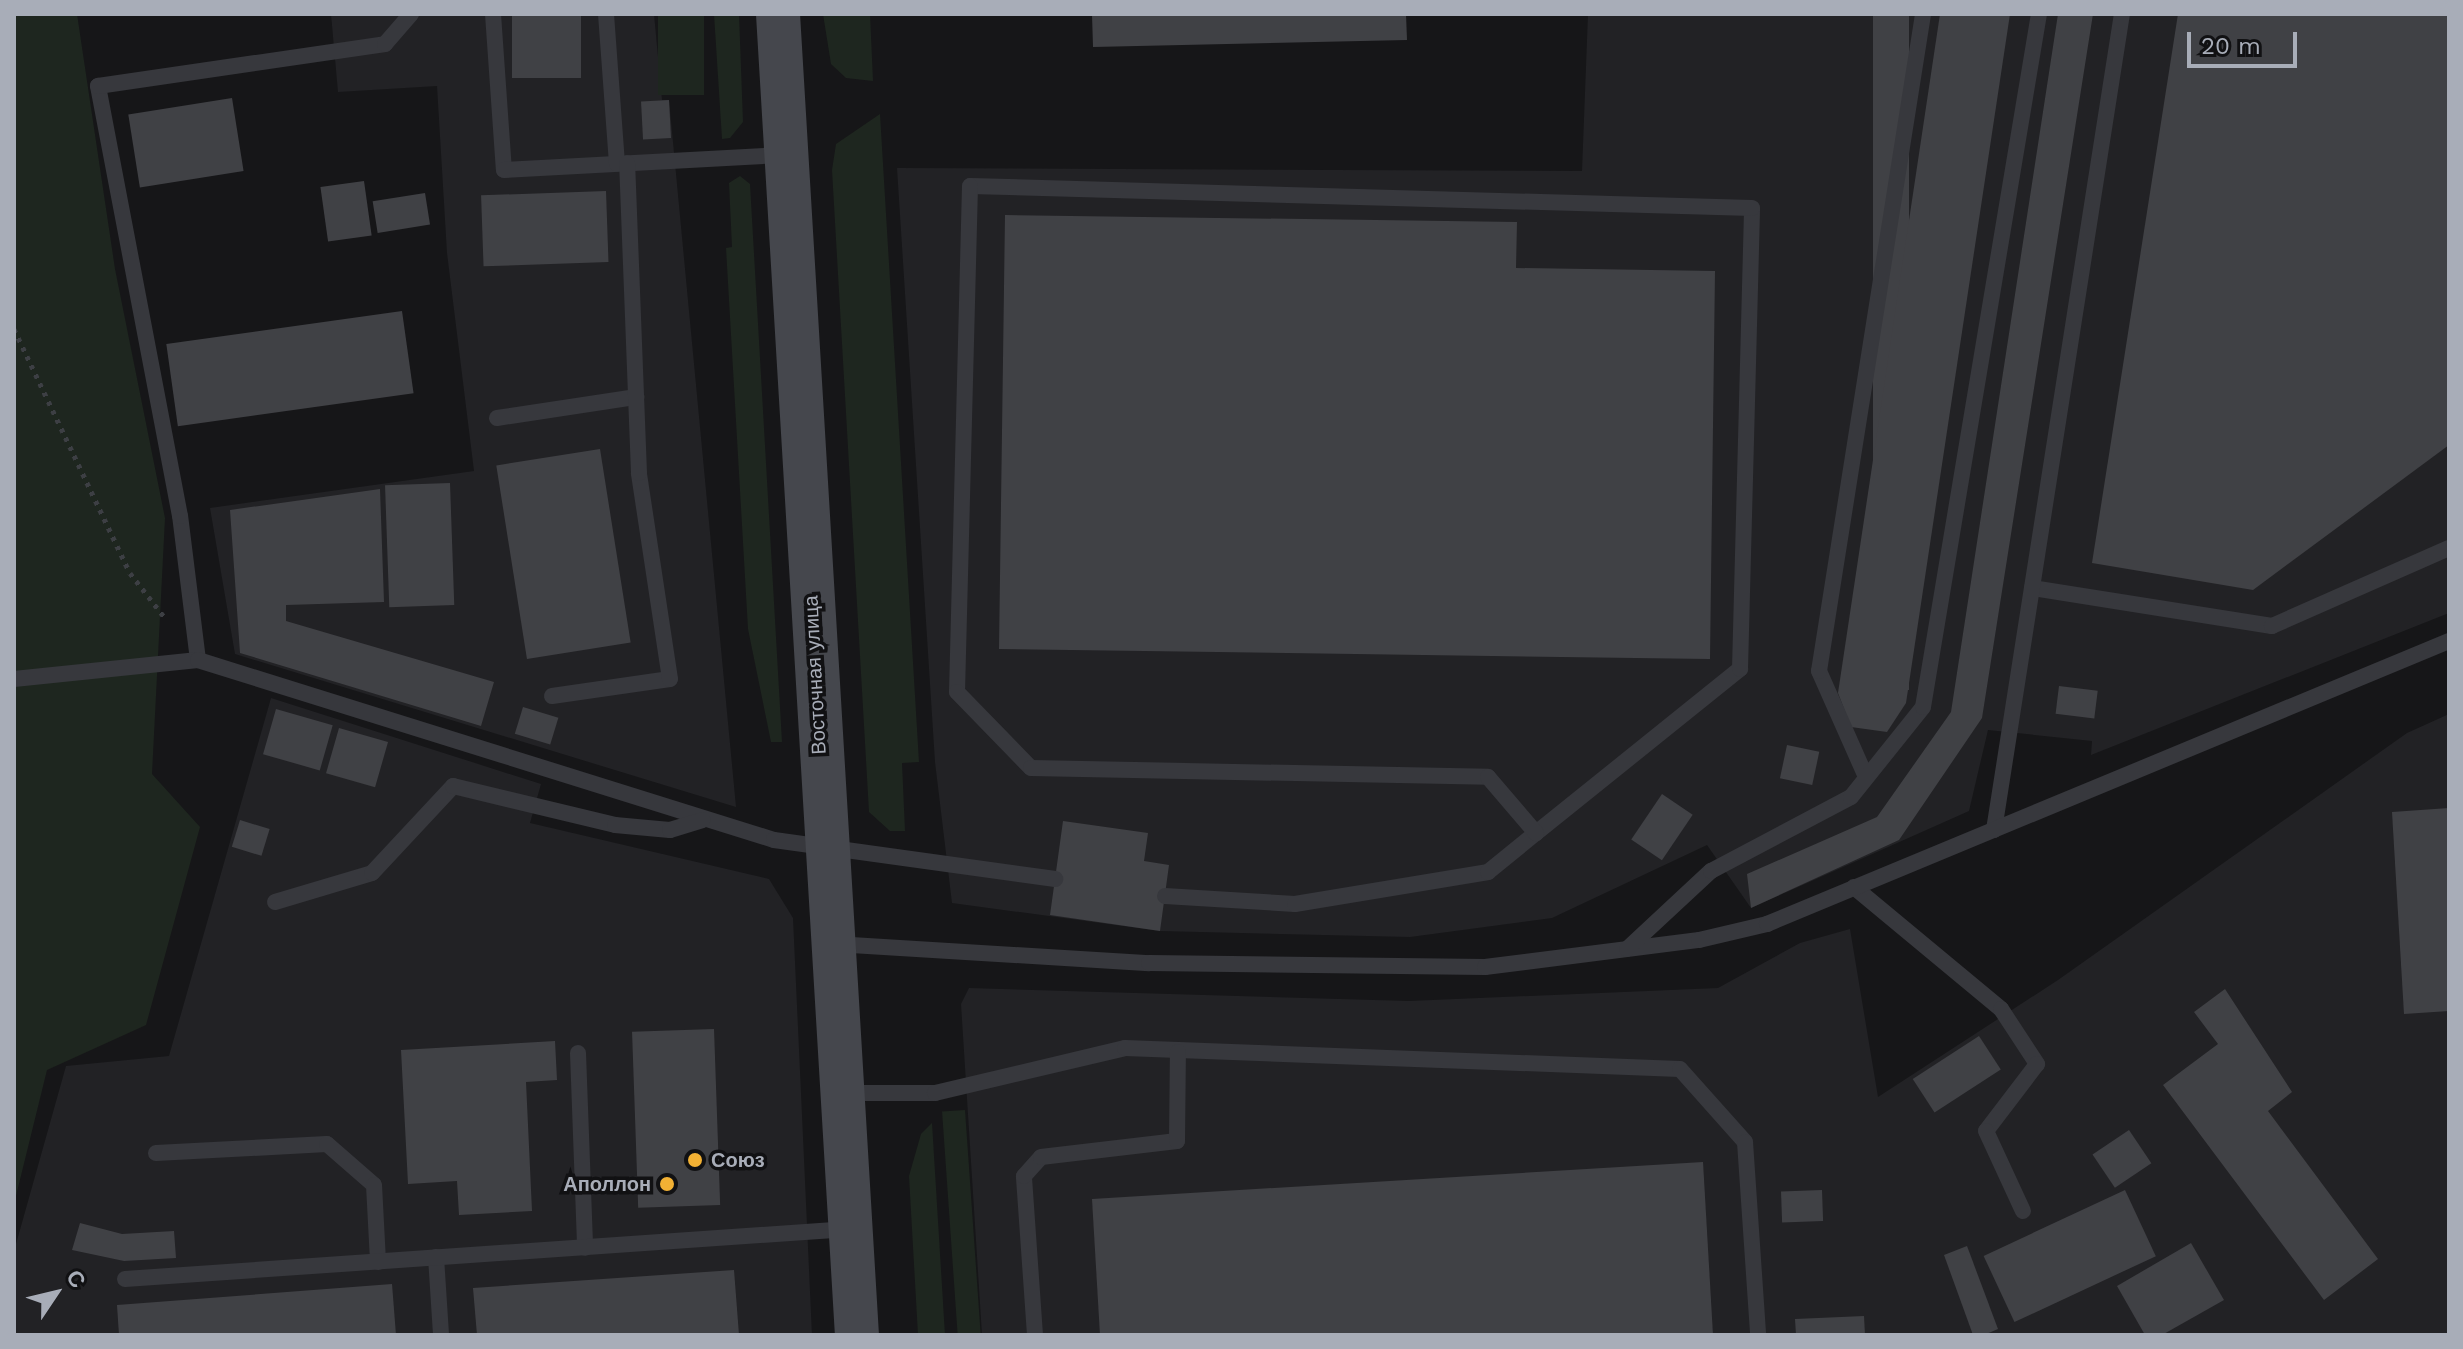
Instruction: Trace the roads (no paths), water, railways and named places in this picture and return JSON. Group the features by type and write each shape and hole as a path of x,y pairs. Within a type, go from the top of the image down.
{"street":[{"name":"Восточная улица","path":"778,14 830,944 857,1335"}],"lane":[{"path":"198,660 180,516 98,86 385,44 411,14"},
{"path":"493,14 504,170 786,155"},
{"path":"552,696 670,679 639,473 622,164 606,14"},
{"path":"1866,777 1819,671 1923,14"},
{"path":"1627,949 1711,871 1851,797 1923,707 2039,14"},
{"path":"1994,830 2122,14"},
{"path":"1165,896 1295,904 1488,872 1740,669 1752,208 970,186 957,692 1031,768 1488,777 1536,833"},
{"path":"497,418 636,397"},
{"path":"2032,588 2272,626 2449,548"},
{"path":"830,944 1357,967 1485,967 1627,949 1767,924 2449,641"},
{"path":"14,679 198,660 774,840 824,842 1055,879"},
{"path":"275,902 372,873 453,786 615,825 670,830 702,820"},
{"path":"1854,887 2001,1009 2037,1064 1986,1131 2023,1211"},
{"path":"839,1093 935,1093 1125,1048 1680,1069 1745,1142 1758,1335"},
{"path":"1035,1335 1024,1176 1041,1157 1177,1141 1178,1052"},
{"path":"578,1053 585,1248"},
{"path":"156,1153 327,1144 374,1185 378,1262"},
{"path":"125,1279 850,1229"},
{"path":"436,1257 441,1335"}],"place":[{"name":"Союз","path":"695,1160"},
{"name":"Аполлон","path":"667,1184"}]}
